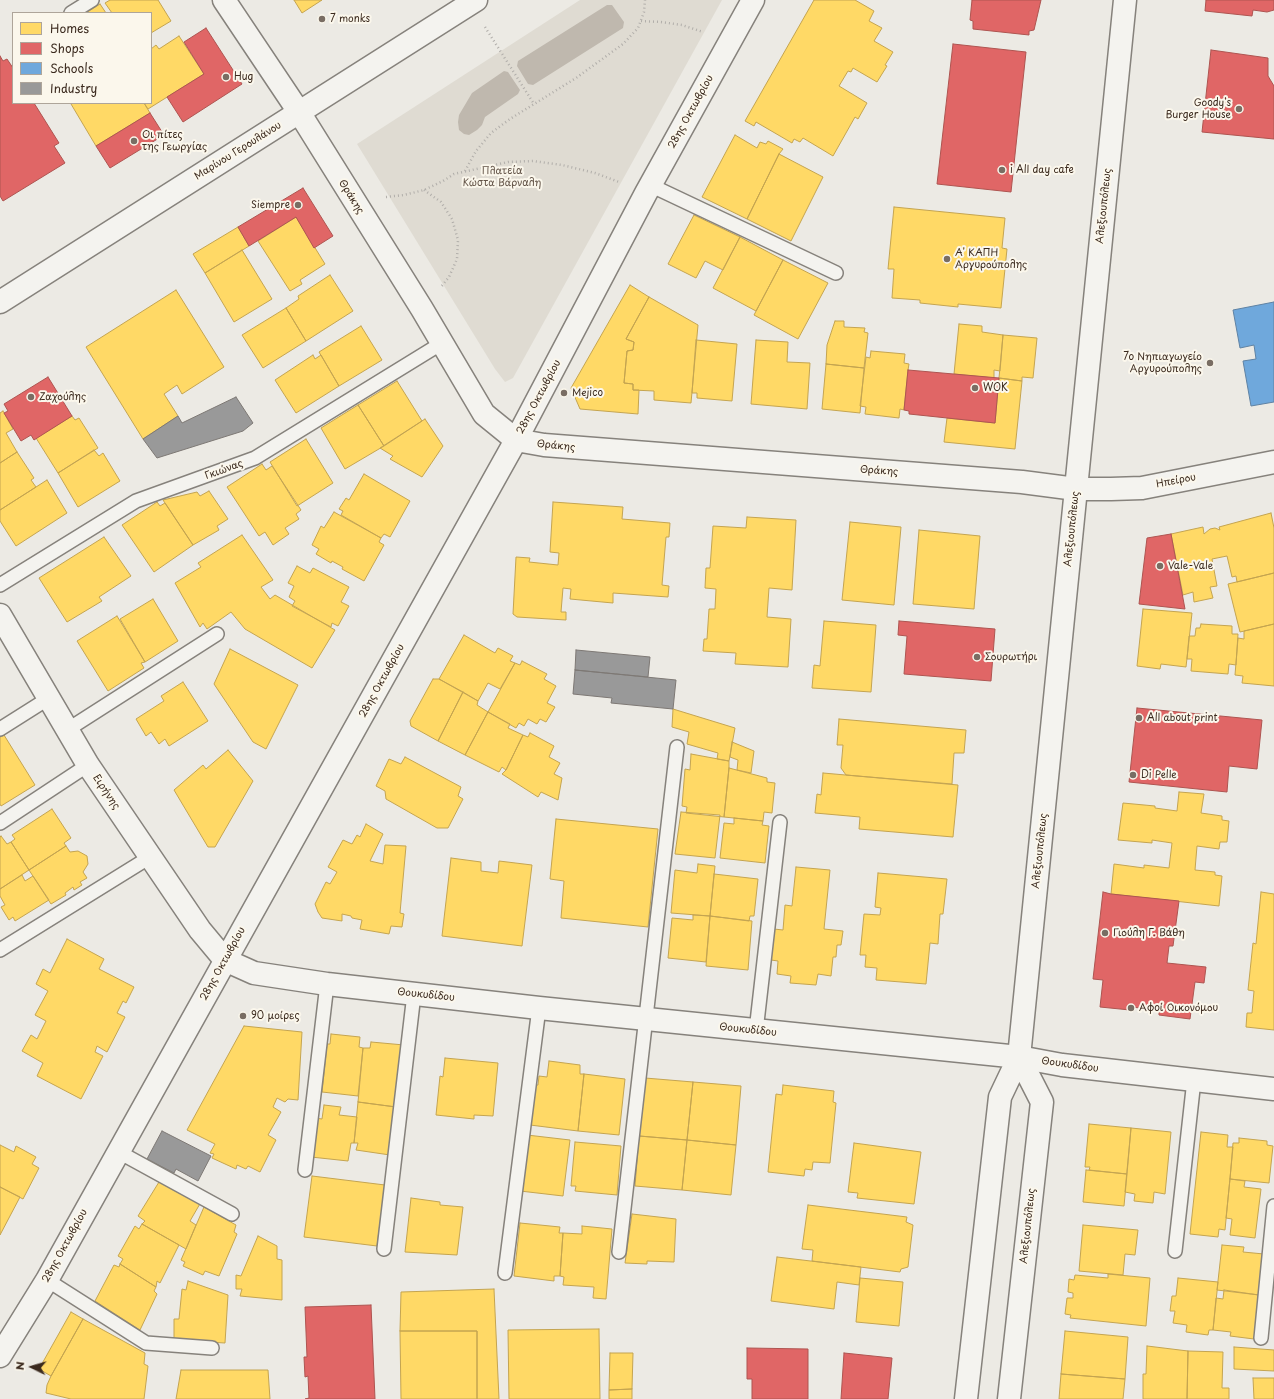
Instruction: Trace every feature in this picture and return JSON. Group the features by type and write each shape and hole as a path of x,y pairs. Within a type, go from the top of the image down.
{"street":[{"name":"Θράκης","path":"224,0 299,112 422,309 484,414 516,440 544,445 1014,482 1076,489"},
{"name":"28ης Οκτωβρίου","path":"0,1356 47,1280 516,440 648,189 753,0"},
{"name":"Αλεξιουπόλεως","path":"966,1399 1000,1097 1019,1057 1125,0"},
{"name":"Μαρίνου Γερουλάνου","path":"0,302 473,2"},
{"name":"Ηπείρου","path":"1076,489 1142,488 1274,462"},
{"name":"Ειρήνης","path":"0,616 88,765 200,930 225,960"},
{"name":"Θουκυδίδου","path":"225,960 254,973 328,984 646,1020 1019,1057 1062,1065 1274,1089"},
{"name":"Αλεξιουπόλεως","path":"1009,1399 1042,1102 1019,1057"}],"lane":[{"path":"73,12 92,0"},
{"path":"648,189 836,273"},
{"name":"Γκιώνας","path":"0,585 136,501 255,458 442,343"},
{"path":"67,730 217,634"},
{"path":"0,729 49,698"},
{"path":"619,1252 676,747"},
{"path":"0,823 88,765"},
{"path":"756,1031 780,822"},
{"path":"0,950 150,857"},
{"path":"305,1170 328,984"},
{"path":"384,1249 414,994"},
{"path":"505,1273 539,1008"},
{"path":"1175,1251 1194,1080"},
{"path":"118,1151 232,1214"},
{"path":"1261,1338 1274,1206"},
{"path":"47,1280 146,1343 212,1348"}],"path":[{"path":"465,171 476,151 491,133 510,119 576,78 623,44 638,28 644,12 645,0"},
{"path":"473,2 534,104"},
{"path":"641,21 682,24 696,29 728,46"},
{"path":"352,199 404,195 424,190 454,174 465,171 508,162 534,161 562,165 595,173 648,189"},
{"path":"422,309 449,277 457,259 458,240 452,219 441,202 424,190"}],"green space":[{"name":"Πλατεία Κώστα Βάρναλη","path":"580,0 722,0 513,378 505,382 495,369 357,144"}],"shaded area":[{"path":"607,5 612,5 624,22 623,28 533,85 528,84 517,66 518,61"},
{"path":"504,71 508,72 520,90 518,94 485,117 482,125 477,130 469,135 464,134 459,130 459,115 472,93"}],"building: Homes":[{"path":"110,0 158,0 171,21 152,32 152,12 111,12 105,3"},
{"path":"294,0 322,0 302,13"},
{"path":"814,0 855,0 874,11 869,21 882,28 874,41 893,52 885,65 887,66 877,82 853,68 851,72 848,71 839,86 867,103 858,119 855,117 833,156 803,138 800,142 794,139 792,143 756,122 754,126 745,121"},
{"path":"100,4 105,12 88,12"},
{"path":"179,36 204,74 148,109 145,104 152,104 152,48 156,45 159,49"},
{"path":"71,104 145,104 150,113 96,146"},
{"path":"735,135 757,148 760,142 766,144 768,141 783,149 779,154 747,219 702,197"},
{"path":"779,154 823,177 791,241 747,219"},
{"name":"Α' ΚΑΠΗ Αργυρούπολης","path":"894,207 1005,218 1002,248 1007,249 1001,308 958,304 958,307 920,303 920,300 892,298 894,269 888,269"},
{"path":"694,215 740,237 723,270 705,261 696,278 668,264"},
{"path":"296,217 325,264 300,280 302,284 290,291 258,241"},
{"path":"238,227 249,246 205,273 193,254"},
{"path":"740,237 783,260 756,311 713,288"},
{"path":"242,250 272,299 234,322 205,273"},
{"path":"783,260 828,283 798,339 754,315"},
{"path":"330,275 353,311 306,341 286,308 299,299 298,296"},
{"path":"630,285 649,297 626,339 634,342 633,350 627,351 624,383 633,384 633,390 639,390 638,414 580,409 571,388"},
{"path":"176,290 224,367 182,394 177,385 164,394 178,416 143,439 86,347"},
{"path":"649,297 698,325 691,403 654,400 654,391 633,390 633,384 624,383 627,351 633,350 634,342 626,339"},
{"path":"286,308 306,341 263,368 242,335"},
{"path":"835,321 844,321 844,327 865,328 864,332 868,333 864,368 826,364 827,345"},
{"path":"959,324 982,326 982,332 1003,335 1000,371 994,370 994,378 954,374"},
{"path":"361,326 382,360 339,386 319,352"},
{"path":"1003,335 1037,338 1033,378 1022,377 1022,381 999,378"},
{"path":"696,340 737,344 732,401 697,398 697,393 692,393"},
{"path":"756,340 788,342 787,362 810,363 807,409 751,404"},
{"path":"871,351 905,354 904,363 909,364 904,410 900,409 899,418 865,414 866,407 860,406 866,357 870,358"},
{"path":"313,355 315,359 321,355 339,386 296,413 275,380"},
{"path":"826,364 864,368 860,413 822,409"},
{"path":"999,378 1022,381 1015,449 944,442 947,418 995,423"},
{"path":"397,381 422,421 384,446 358,405"},
{"path":"358,405 384,446 345,469 321,428"},
{"path":"3,411 13,429 6,433 17,452 0,463 0,413"},
{"path":"72,416 75,420 79,418 98,448 58,473 36,438"},
{"path":"425,419 443,446 422,477 390,459 393,456 380,448"},
{"path":"306,439 333,483 297,506 270,462"},
{"path":"94,450 99,456 103,453 120,481 78,507 58,473"},
{"path":"17,452 34,478 31,480 36,487 0,510 0,463"},
{"path":"262,464 266,470 272,466 301,510 296,514 299,519 285,528 289,534 273,545 265,532 259,536 227,487"},
{"path":"364,474 410,501 390,537 384,534 381,538 341,515 343,511 339,509 346,498 349,500"},
{"path":"47,480 67,513 16,546 0,521 0,510"},
{"path":"209,491 228,519 217,526 219,530 193,545 163,500 197,492 200,496"},
{"path":"157,502 160,506 165,503 193,545 154,572 122,525"},
{"path":"553,502 623,507 622,519 670,523 669,537 666,537 662,585 669,586 668,597 613,593 613,603 570,599 571,589 563,588 561,612 566,612 566,620 517,617 513,614 516,557 530,558 529,562 558,565 559,553 550,552"},
{"path":"334,512 381,538 379,542 384,545 364,581 342,569 343,567 332,561 331,563 316,554 319,549 312,545 321,526 324,528"},
{"path":"1271,513 1274,528 1274,573 1237,582 1236,576 1232,577 1227,556 1212,559 1217,586 1210,587 1213,598 1194,602 1193,592 1183,595 1171,534 1203,527 1204,534 1210,529 1215,528 1220,530 1219,527"},
{"path":"747,517 796,520 792,590 769,588 767,617 791,619 788,667 735,664 736,653 703,651 704,639 707,639 709,609 715,609 716,589 705,588 706,568 710,568 713,526 746,528"},
{"path":"850,522 901,527 894,605 842,600"},
{"path":"919,530 980,536 974,609 913,604"},
{"path":"242,535 273,580 261,587 270,599 275,595 335,630 312,668 245,629 231,612 207,629 203,623 200,627 175,583 201,567 198,563"},
{"path":"104,537 131,576 99,597 102,601 67,622 39,578"},
{"path":"297,566 310,573 313,568 349,587 341,602 349,606 338,626 332,623 331,627 292,606 295,601 289,597 294,586 288,583"},
{"path":"1274,573 1274,624 1240,632 1228,584"},
{"path":"153,599 178,641 145,662 120,619"},
{"path":"1143,609 1192,613 1186,667 1161,664 1160,669 1137,666"},
{"path":"117,616 145,662 141,663 144,668 108,691 77,641"},
{"path":"824,621 876,625 871,692 812,688 814,665 820,666"},
{"path":"1201,624 1232,626 1232,634 1238,634 1236,665 1229,664 1228,674 1191,671 1192,659 1187,659 1189,636 1195,636 1196,628 1200,628"},
{"path":"1274,624 1274,686 1242,683 1243,676 1235,675 1238,638 1244,639 1244,631"},
{"path":"464,635 495,653 498,648 513,656 510,661 515,663 500,689 488,683 478,701 439,679"},
{"path":"230,649 298,685 266,749 253,742 214,684"},
{"path":"522,661 547,674 544,679 556,686 547,703 555,707 546,722 540,719 537,724 528,719 524,726 519,723 516,728 488,712 515,663 520,665"},
{"path":"433,679 439,679 463,692 438,741 411,726 410,721"},
{"path":"183,682 208,721 169,746 165,739 159,744 151,732 146,736 136,719 164,701 161,696"},
{"path":"463,692 478,701 477,705 488,712 465,755 438,741"},
{"path":"673,709 735,728 729,761 717,759 718,753 687,744 689,732 672,727"},
{"path":"488,712 510,724 508,728 523,735 506,770 502,767 499,772 465,755"},
{"path":"839,719 966,730 964,753 954,753 952,784 846,775 841,768 843,745 837,745"},
{"path":"530,733 554,746 549,757 560,763 554,774 562,778 558,800 541,792 538,797 502,774 506,770 523,735 528,737"},
{"path":"4,735 35,785 1,806 0,737"},
{"path":"732,742 754,751 751,773 737,770 738,760 730,757"},
{"path":"228,750 253,781 215,847 208,847 174,790 203,765 206,769"},
{"path":"691,754 729,761 724,817 686,813 687,807 682,806 685,769 690,770"},
{"path":"405,757 461,787 458,796 463,799 448,828 437,828 386,799 385,791 376,786 389,759 401,764"},
{"path":"729,768 767,778 767,782 775,783 772,813 764,812 763,821 724,817"},
{"path":"823,773 958,785 953,837 859,829 860,817 815,813 817,794 821,795"},
{"path":"1179,792 1204,794 1201,813 1222,816 1222,820 1229,821 1227,842 1220,842 1219,849 1197,846 1195,870 1215,872 1215,875 1222,876 1219,906 1111,894 1114,864 1144,868 1144,865 1169,868 1172,843 1152,840 1152,843 1118,840 1123,803 1155,806 1155,808 1177,811"},
{"path":"52,809 71,838 64,843 66,846 29,870 11,842 15,839 12,835"},
{"path":"681,812 720,815 715,858 675,854"},
{"path":"734,818 763,821 762,825 769,826 765,863 720,858 724,823 734,824"},
{"path":"556,819 658,829 648,927 561,918 564,881 550,879"},
{"path":"366,824 383,834 370,861 383,864 385,845 406,846 400,913 404,914 402,927 391,926 389,934 360,929 362,920 352,918 351,916 342,914 342,921 322,918 315,904 326,882 330,884 337,872 328,867 343,840 352,844 357,835 360,837"},
{"path":"1,836 7,844 11,842 29,870 0,889 0,837"},
{"path":"66,846 70,852 78,851 87,856 88,864 83,872 87,878 80,882 82,885 74,890 73,887 65,893 66,895 51,904 29,870"},
{"path":"451,858 481,862 481,871 498,873 499,861 532,865 522,946 442,936"},
{"path":"698,864 715,866 710,916 671,913 675,870 697,873"},
{"path":"796,867 830,870 824,929 843,931 841,945 837,945 836,957 833,957 831,976 818,974 816,985 790,983 791,976 777,974 778,961 771,960 774,929 783,930 785,905 792,906"},
{"path":"878,873 947,879 943,914 940,914 938,944 930,943 926,984 876,980 877,968 865,967 866,955 860,955 864,914 880,915 881,908 875,907"},
{"path":"714,874 758,879 754,916 750,916 749,921 710,916"},
{"path":"22,875 25,881 33,876 49,900 15,921 13,917 9,920 1,907 5,905 0,896 0,889"},
{"path":"1261,892 1274,894 1274,1030 1246,1027 1247,1013 1252,1013 1254,991 1248,990 1253,943 1256,944"},
{"path":"693,915 710,916 706,962 668,958 672,918 693,920"},
{"path":"710,916 752,921 748,970 706,966"},
{"path":"67,939 104,959 99,969 134,987 126,1003 123,1001 117,1013 125,1017 107,1052 97,1046 95,1052 103,1056 81,1099 37,1076 43,1063 22,1051 31,1035 37,1039 46,1021 35,1015 48,991 36,984 43,969 50,973"},
{"path":"244,1026 302,1032 298,1100 288,1099 285,1102 277,1098 273,1107 281,1112 268,1135 276,1140 260,1172 248,1166 246,1169 237,1165 236,1169 212,1158 214,1154 210,1153 215,1144 187,1130"},
{"path":"331,1034 360,1037 359,1047 363,1048 358,1096 322,1092 327,1044 330,1044"},
{"path":"371,1042 404,1045 396,1107 358,1102 363,1048 370,1048"},
{"path":"445,1058 498,1063 493,1116 474,1115 474,1119 436,1115 440,1076 443,1077"},
{"path":"549,1061 580,1065 580,1074 584,1074 578,1131 530,1125 535,1085 538,1085 539,1076 547,1077"},
{"path":"584,1074 625,1079 619,1135 578,1131"},
{"path":"645,1078 693,1082 687,1140 639,1136"},
{"path":"693,1082 741,1086 736,1145 687,1140"},
{"path":"783,1085 834,1091 833,1102 836,1103 830,1163 813,1162 812,1170 805,1169 804,1176 768,1172 776,1094 782,1095"},
{"path":"358,1102 396,1107 390,1155 356,1150 358,1143 354,1143"},
{"path":"324,1105 341,1107 339,1115 357,1117 354,1143 351,1143 348,1161 311,1157 315,1118 322,1119"},
{"path":"1089,1124 1131,1128 1127,1174 1089,1170 1090,1167 1085,1167"},
{"path":"1131,1128 1171,1132 1165,1194 1154,1192 1153,1203 1134,1201 1135,1194 1125,1192"},
{"path":"1201,1132 1228,1135 1227,1147 1233,1147 1225,1230 1219,1229 1218,1237 1190,1234"},
{"path":"527,1135 570,1140 563,1196 520,1191"},
{"path":"639,1136 687,1140 682,1190 635,1186"},
{"path":"1239,1138 1267,1141 1267,1145 1273,1146 1269,1183 1230,1179 1233,1143 1239,1143"},
{"path":"687,1140 736,1145 731,1195 682,1190"},
{"path":"575,1142 621,1146 617,1195 575,1191 576,1186 571,1186"},
{"path":"854,1143 921,1152 914,1204 857,1198 858,1193 848,1192"},
{"path":"0,1145 14,1152 16,1146 36,1157 32,1164 39,1168 23,1199 0,1187"},
{"path":"1086,1170 1127,1174 1124,1206 1083,1202"},
{"path":"312,1176 385,1185 377,1246 304,1237"},
{"path":"1230,1179 1245,1181 1244,1187 1261,1189 1255,1238 1230,1235 1232,1219 1226,1218"},
{"path":"159,1182 165,1183 201,1202 190,1221 196,1225 186,1249 142,1224 145,1221 138,1216"},
{"path":"0,1187 20,1197 0,1235"},
{"path":"411,1198 440,1202 440,1205 463,1207 457,1255 405,1252"},
{"path":"808,1205 907,1217 906,1222 913,1225 908,1267 901,1269 900,1272 812,1261 813,1250 802,1249"},
{"path":"204,1207 236,1225 234,1232 237,1234 219,1276 205,1271 203,1275 183,1266 185,1262 181,1260"},
{"path":"632,1214 676,1219 674,1262 647,1261 647,1264 625,1263"},
{"path":"520,1223 560,1227 559,1233 563,1233 560,1276 554,1276 554,1281 514,1276"},
{"path":"142,1224 179,1245 160,1283 157,1281 156,1287 120,1264 123,1259 118,1256 135,1226 139,1229"},
{"path":"1083,1225 1138,1230 1135,1255 1125,1254 1123,1275 1079,1271"},
{"path":"582,1226 612,1229 606,1299 593,1298 594,1287 563,1285 564,1277 560,1276 563,1233 582,1234"},
{"path":"258,1236 277,1246 277,1259 282,1260 282,1300 240,1296 242,1289 236,1289 236,1275 241,1276"},
{"path":"1222,1245 1244,1247 1243,1252 1264,1254 1259,1295 1217,1290"},
{"path":"777,1257 861,1267 859,1285 837,1282 834,1309 771,1301"},
{"path":"120,1264 156,1287 154,1291 157,1294 140,1330 95,1301 114,1265 119,1267"},
{"path":"1108,1274 1150,1278 1146,1326 1070,1318 1071,1315 1065,1314 1067,1298 1073,1298 1073,1293 1068,1292 1069,1279 1074,1280 1075,1275 1108,1278"},
{"path":"860,1278 903,1282 899,1326 856,1322"},
{"path":"1178,1278 1218,1282 1213,1330 1209,1330 1208,1335 1186,1332 1187,1325 1173,1323 1175,1311 1170,1311 1172,1296 1176,1296"},
{"path":"188,1281 228,1295 225,1343 174,1340 174,1319 179,1319 182,1289 186,1290"},
{"path":"494,1289 499,1399 477,1399 477,1331 400,1331 401,1292"},
{"path":"1224,1290 1259,1295 1254,1339 1230,1336 1231,1332 1213,1330 1216,1298 1223,1299"},
{"path":"71,1312 83,1319 51,1376 39,1369"},
{"path":"83,1319 145,1353 144,1364 148,1366 144,1399 71,1399 46,1393 47,1385 51,1376"},
{"path":"599,1329 600,1399 509,1399 508,1330"},
{"path":"400,1331 477,1331 477,1399 401,1399"},
{"path":"1065,1331 1128,1337 1125,1379 1061,1374"},
{"path":"1147,1346 1188,1351 1187,1399 1143,1399 1143,1374 1146,1374"},
{"path":"1234,1347 1274,1350 1274,1371 1234,1369"},
{"path":"1188,1351 1223,1352 1222,1388 1229,1388 1229,1399 1187,1399"},
{"path":"610,1353 633,1353 632,1389 609,1390"},
{"path":"181,1370 268,1370 270,1399 176,1399"},
{"path":"1061,1374 1125,1379 1123,1399 1059,1399"},
{"path":"1253,1378 1274,1378 1274,1399 1254,1399"},
{"path":"632,1389 632,1399 609,1399 609,1390"}],"building: Shops":[{"path":"972,0 1041,0 1034,30 1029,31 1029,35 973,29 973,21 970,20"},
{"path":"1206,0 1274,0 1274,10 1267,12 1253,10 1252,16 1205,11"},
{"path":"206,28 242,84 183,122 167,97 204,74 184,42"},
{"path":"953,44 1026,52 1011,192 937,184"},
{"name":"Goody's Burger House","path":"1211,50 1268,58 1268,76 1274,86 1274,139 1202,132"},
{"path":"0,56 3,61 7,59 12,66 12,104 35,104 59,143 54,146 65,163 3,201 0,196"},
{"path":"150,113 164,135 110,168 96,146"},
{"path":"303,188 333,236 314,248 296,217 249,246 238,227"},
{"path":"908,370 999,378 995,423 909,414 909,411 904,410"},
{"path":"48,377 72,416 34,440 31,435 21,441 4,413 8,411 4,404"},
{"name":"Vale-Vale","path":"1171,534 1185,609 1139,604 1147,538"},
{"path":"899,621 995,629 991,681 904,674 907,636 898,635"},
{"path":"1137,708 1262,720 1257,769 1229,766 1227,792 1129,782"},
{"path":"1103,892 1179,901 1173,946 1169,946 1167,963 1206,967 1204,983 1195,982 1190,1019 1159,1015 1159,1010 1131,1007 1130,1010 1100,1007 1103,980 1093,979"},
{"path":"371,1305 375,1399 305,1399 309,1398 308,1376 305,1377 304,1357 307,1357 305,1307"},
{"path":"747,1348 808,1349 808,1399 752,1399 752,1379 747,1379"},
{"path":"844,1353 892,1358 888,1399 841,1399"}],"building: Schools":[{"path":"1274,302 1274,402 1251,406 1243,361 1256,359 1254,345 1240,348 1233,310"}],"building: Industry":[{"path":"236,397 253,423 243,431 157,458 143,439 178,416 182,423"},
{"path":"576,650 650,657 648,677 575,670"},
{"path":"575,670 676,680 673,709 611,703 612,698 573,694"},
{"path":"162,1131 211,1156 198,1181 176,1169 174,1173 147,1159"}],"place":[{"name":"7 monks","path":"322,19"},
{"name":"Hug","path":"226,77"},
{"name":"Goody's Burger House","path":"1239,109"},
{"name":"Οι πίτες της Γεωργίας","path":"134,141"},
{"name":"i All day cafe","path":"1002,170"},
{"name":"Siempre","path":"298,205"},
{"name":"Α' ΚΑΠΗ Αργυρούπολης","path":"947,259"},
{"name":"7ο Νηπιαγωγείο Αργυρούπολης","path":"1210,363"},
{"name":"WOK","path":"975,388"},
{"name":"Mejico","path":"564,393"},
{"name":"Ζαχούλης","path":"31,397"},
{"name":"Vale-Vale","path":"1160,566"},
{"name":"Σουρωτήρι","path":"977,657"},
{"name":"All about print","path":"1139,718"},
{"name":"Di Pelle","path":"1133,775"},
{"name":"Γιούλη Γ. Βάθη","path":"1105,933"},
{"name":"Αφοί Οικονόμου","path":"1131,1008"},
{"name":"90 μοίρες","path":"243,1016"}]}
